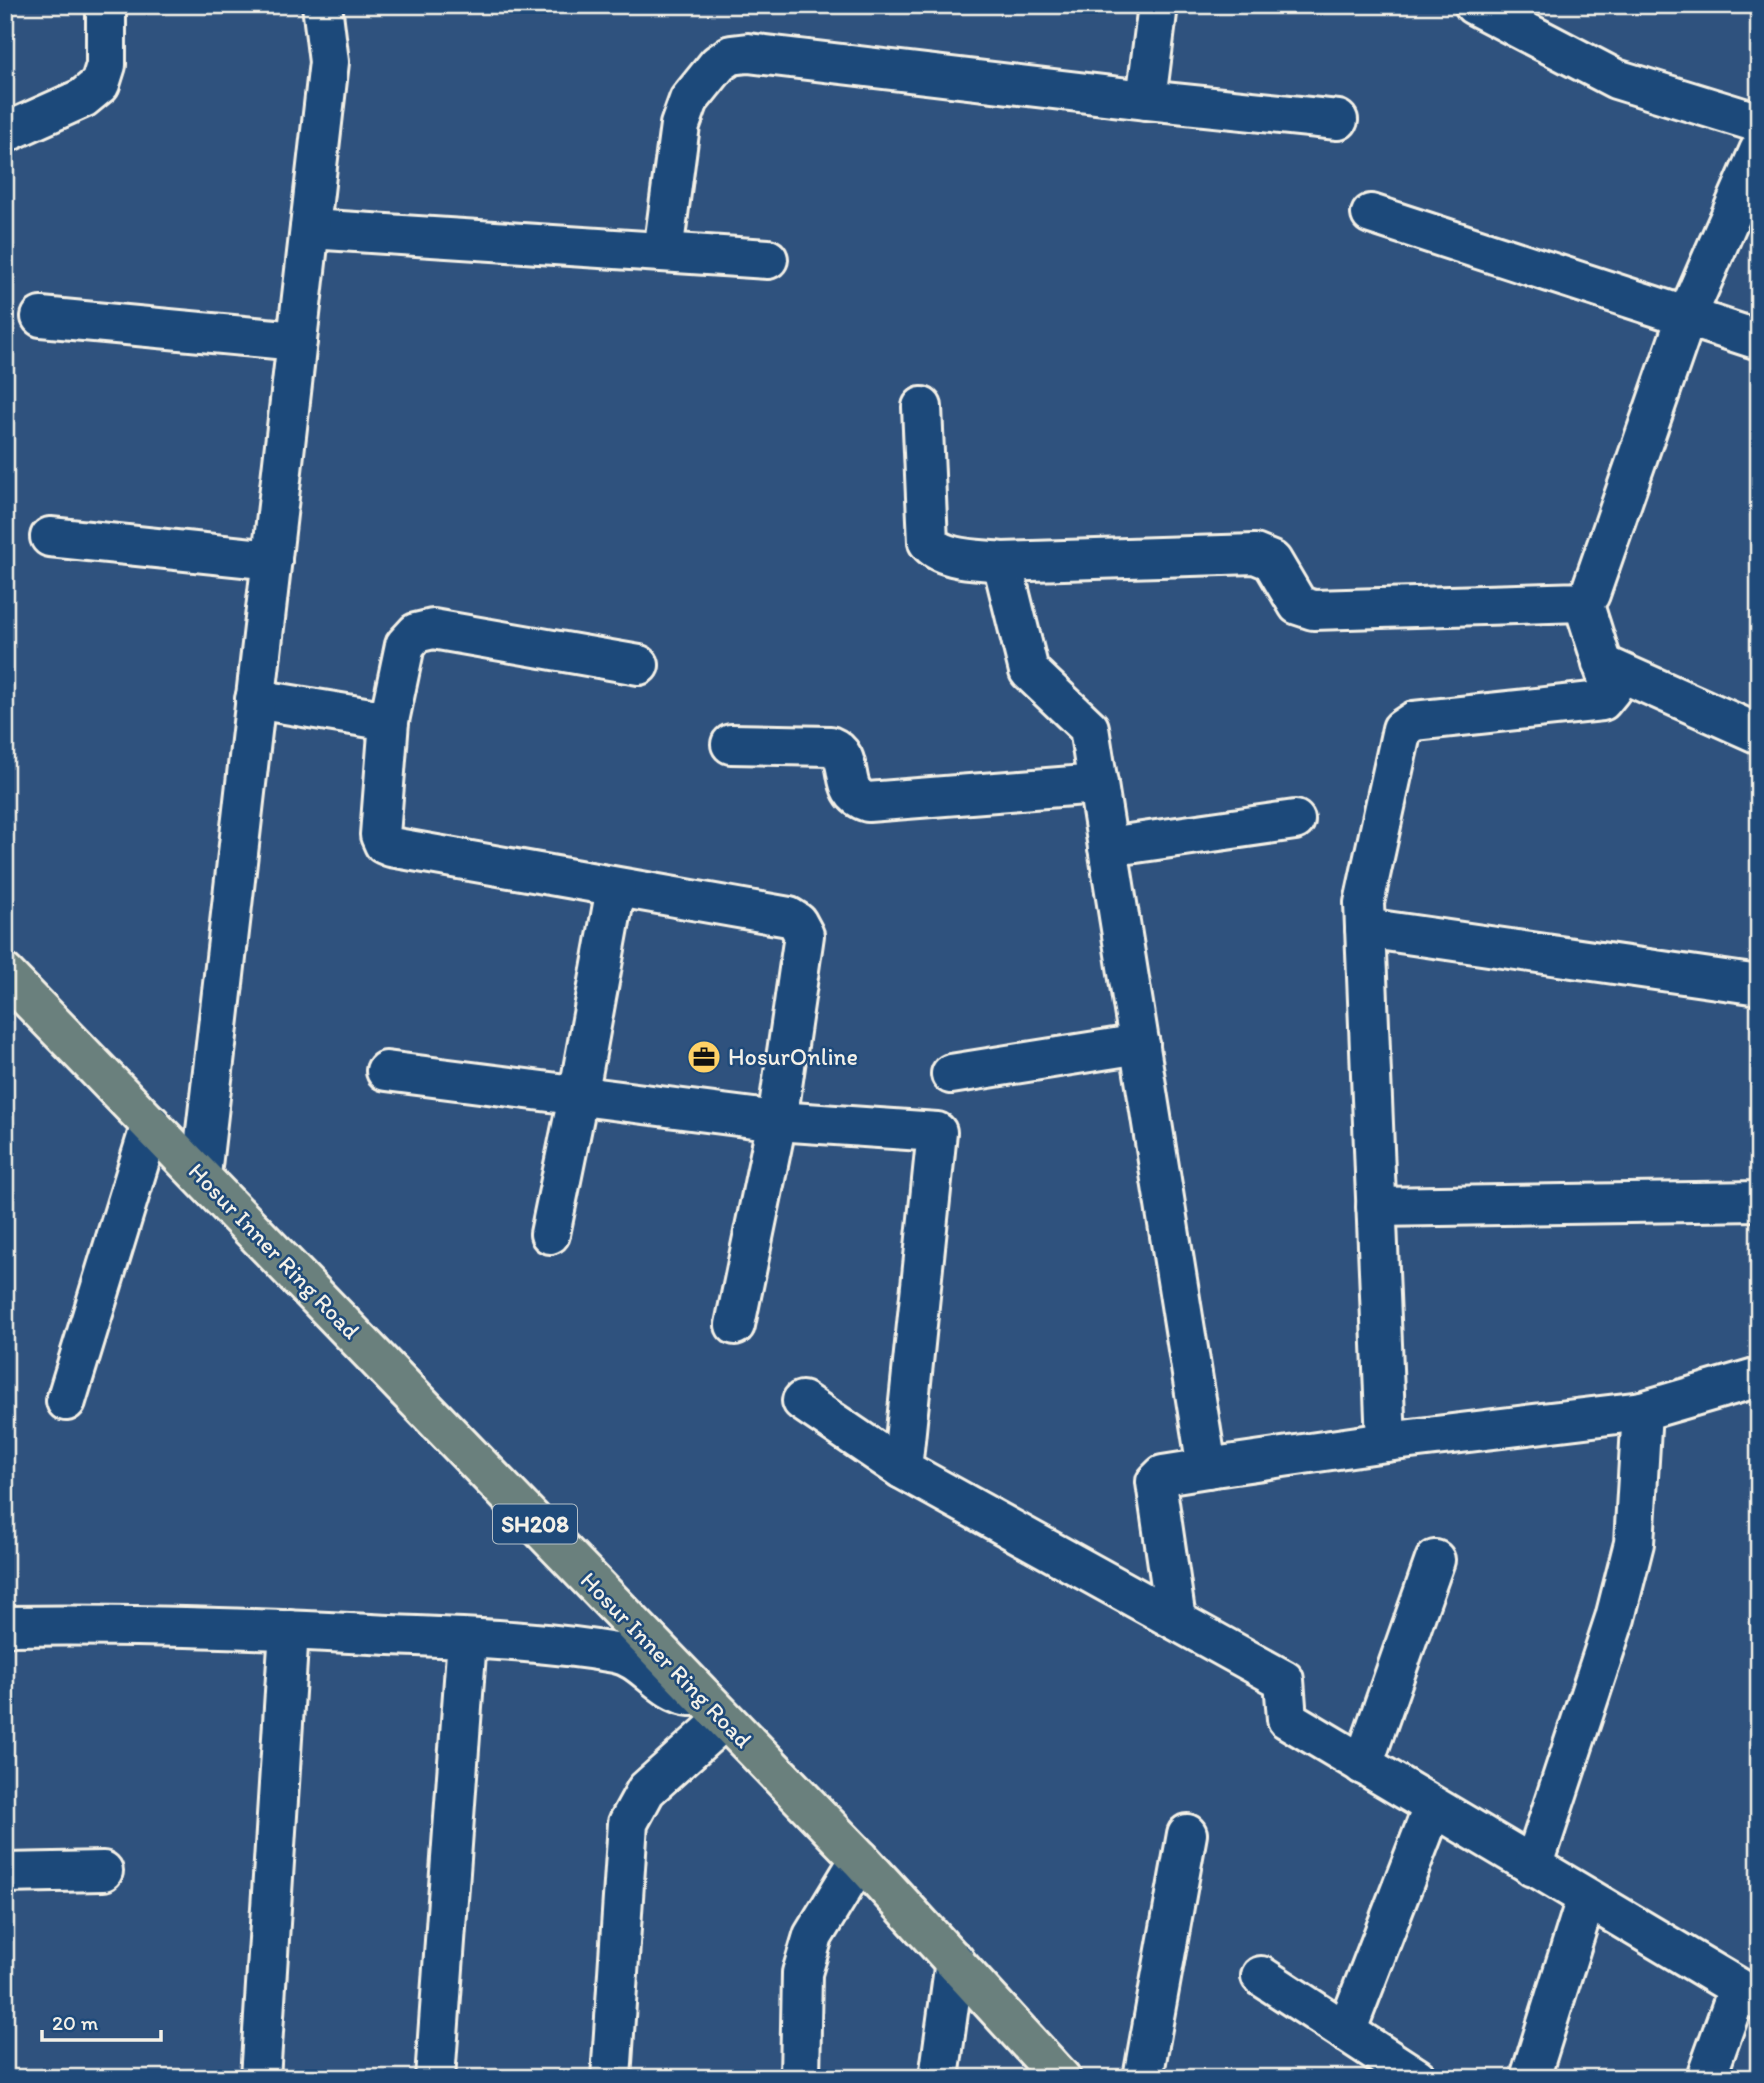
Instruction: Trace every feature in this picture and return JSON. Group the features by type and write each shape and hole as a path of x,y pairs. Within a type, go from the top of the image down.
{"main road":[{"name":"Hosur Inner Ring Road","path":"8,985 201,1175 860,1859 1061,2078"}],"street":[{"path":"5,132 83,98 100,84 106,65 106,5"},
{"path":"201,1175 329,62 322,5"},
{"path":"1146,100 1158,5"},
{"path":"1474,5 1616,79 1759,124"},
{"path":"663,252 680,125 689,100 718,64 732,55 748,52 1146,100 1338,120"},
{"path":"922,407 928,542 933,549 951,556 1002,562 1255,555 1272,561 1298,605 1312,610 1583,602 1590,594 1686,318 1759,151"},
{"path":"1371,214 1759,340"},
{"path":"310,229 768,259"},
{"path":"41,317 297,341"},
{"path":"50,537 272,560"},
{"path":"1002,562 1029,671 1089,728 1207,1468"},
{"path":"1386,1442 1364,903 1402,729 1415,721 1602,701 1611,691 1583,602"},
{"path":"639,665 433,629 416,633 405,645 389,721 380,835 384,844 616,888 789,917 797,922 804,935 777,1121 735,1325"},
{"path":"1602,664 1759,734"},
{"path":"256,699 389,721"},
{"path":"732,744 830,746 838,750 843,758 852,794 867,802 1098,784"},
{"path":"1108,847 1294,820"},
{"path":"550,1234 616,888"},
{"path":"1365,928 1759,985"},
{"path":"951,1074 1140,1044"},
{"path":"386,1071 777,1121 937,1132 902,1469"},
{"path":"66,1401 151,1124"},
{"path":"1376,1207 1759,1201"},
{"path":"1176,1620 1157,1482 1163,1475 1386,1442 1642,1411 1759,1377"},
{"path":"802,1401 902,1469 1284,1680 1287,1719 1749,1995 1706,2078"},
{"path":"1533,1867 1615,1618 1634,1543 1642,1411"},
{"path":"1363,1765 1435,1560"},
{"path":"5,1626 106,1624 289,1630 467,1639 619,1653 633,1660 678,1695 691,1696 697,1692"},
{"path":"260,2078 289,1630"},
{"path":"435,2078 467,1639"},
{"path":"611,2078 628,1823 646,1790 724,1720"},
{"path":"1346,2032 1433,1807"},
{"path":"1143,2078 1187,1834"},
{"path":"800,2078 802,1973 813,1936 860,1859"},
{"path":"5,1872 103,1871"},
{"path":"1530,2078 1586,1899"},
{"path":"939,2078 955,1961"},
{"path":"1261,1976 1417,2078"}],"place":[{"name":"HosurOnline","path":"704,1057"}]}
